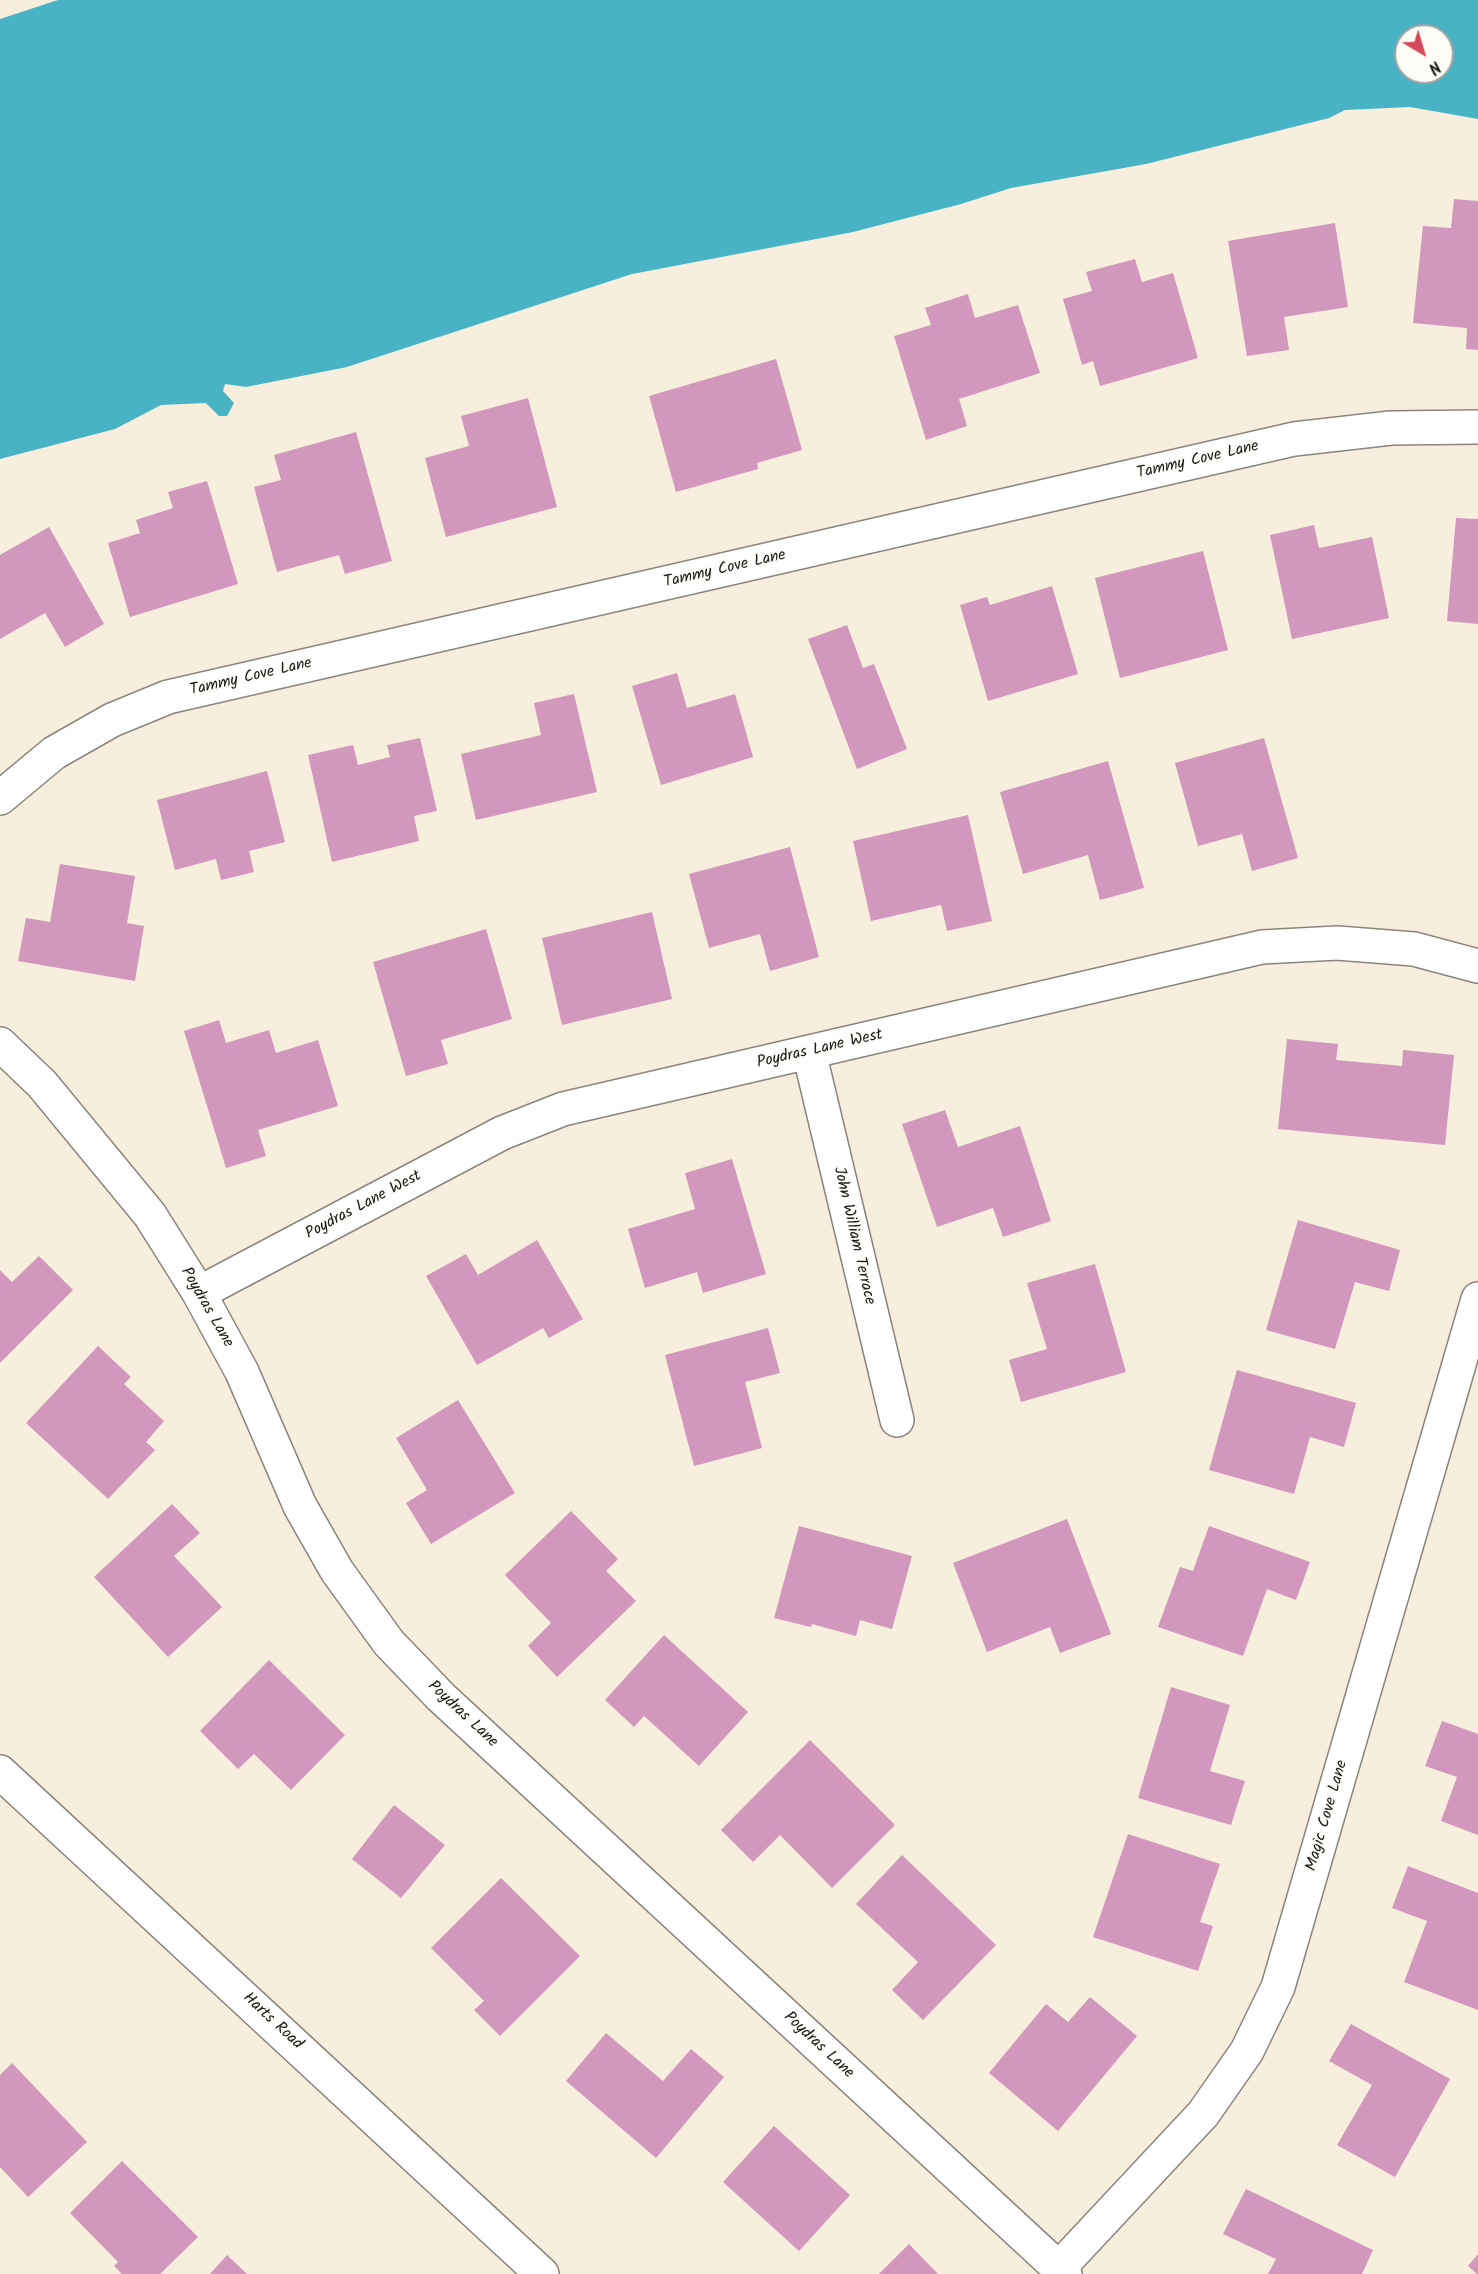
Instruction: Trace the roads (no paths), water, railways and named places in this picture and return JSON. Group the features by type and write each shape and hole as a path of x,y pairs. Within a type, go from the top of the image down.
{"street":[{"name":"Tammy Cove Lane","path":"0,798 54,753 112,720 168,697 1294,439 1391,428 1478,427"},
{"name":"Poydras Lane West","path":"199,1293 502,1133 553,1113 1262,947 1337,943 1414,949 1478,966"},
{"name":"Poydras Lane","path":"0,1044 42,1084 150,1215 199,1293 242,1372 300,1506 337,1571 389,1643 441,1697 1062,2271"},
{"name":"John William Terrace","path":"810,1052 897,1420"},
{"name":"Magic Cove Lane","path":"1062,2271 1203,2114 1247,2051 1278,1987 1478,1299"},
{"name":"Harts Road","path":"0,1772 77,1840 542,2274"}],"water":[{"path":"58,0 1478,0 1478,119 1410,107 1345,110 1329,118 1146,164 1011,188 961,204 853,232 632,274 347,367 246,387 225,384 223,391 234,403 227,416 219,416 206,403 161,405 115,429 0,459 0,19"}]}
